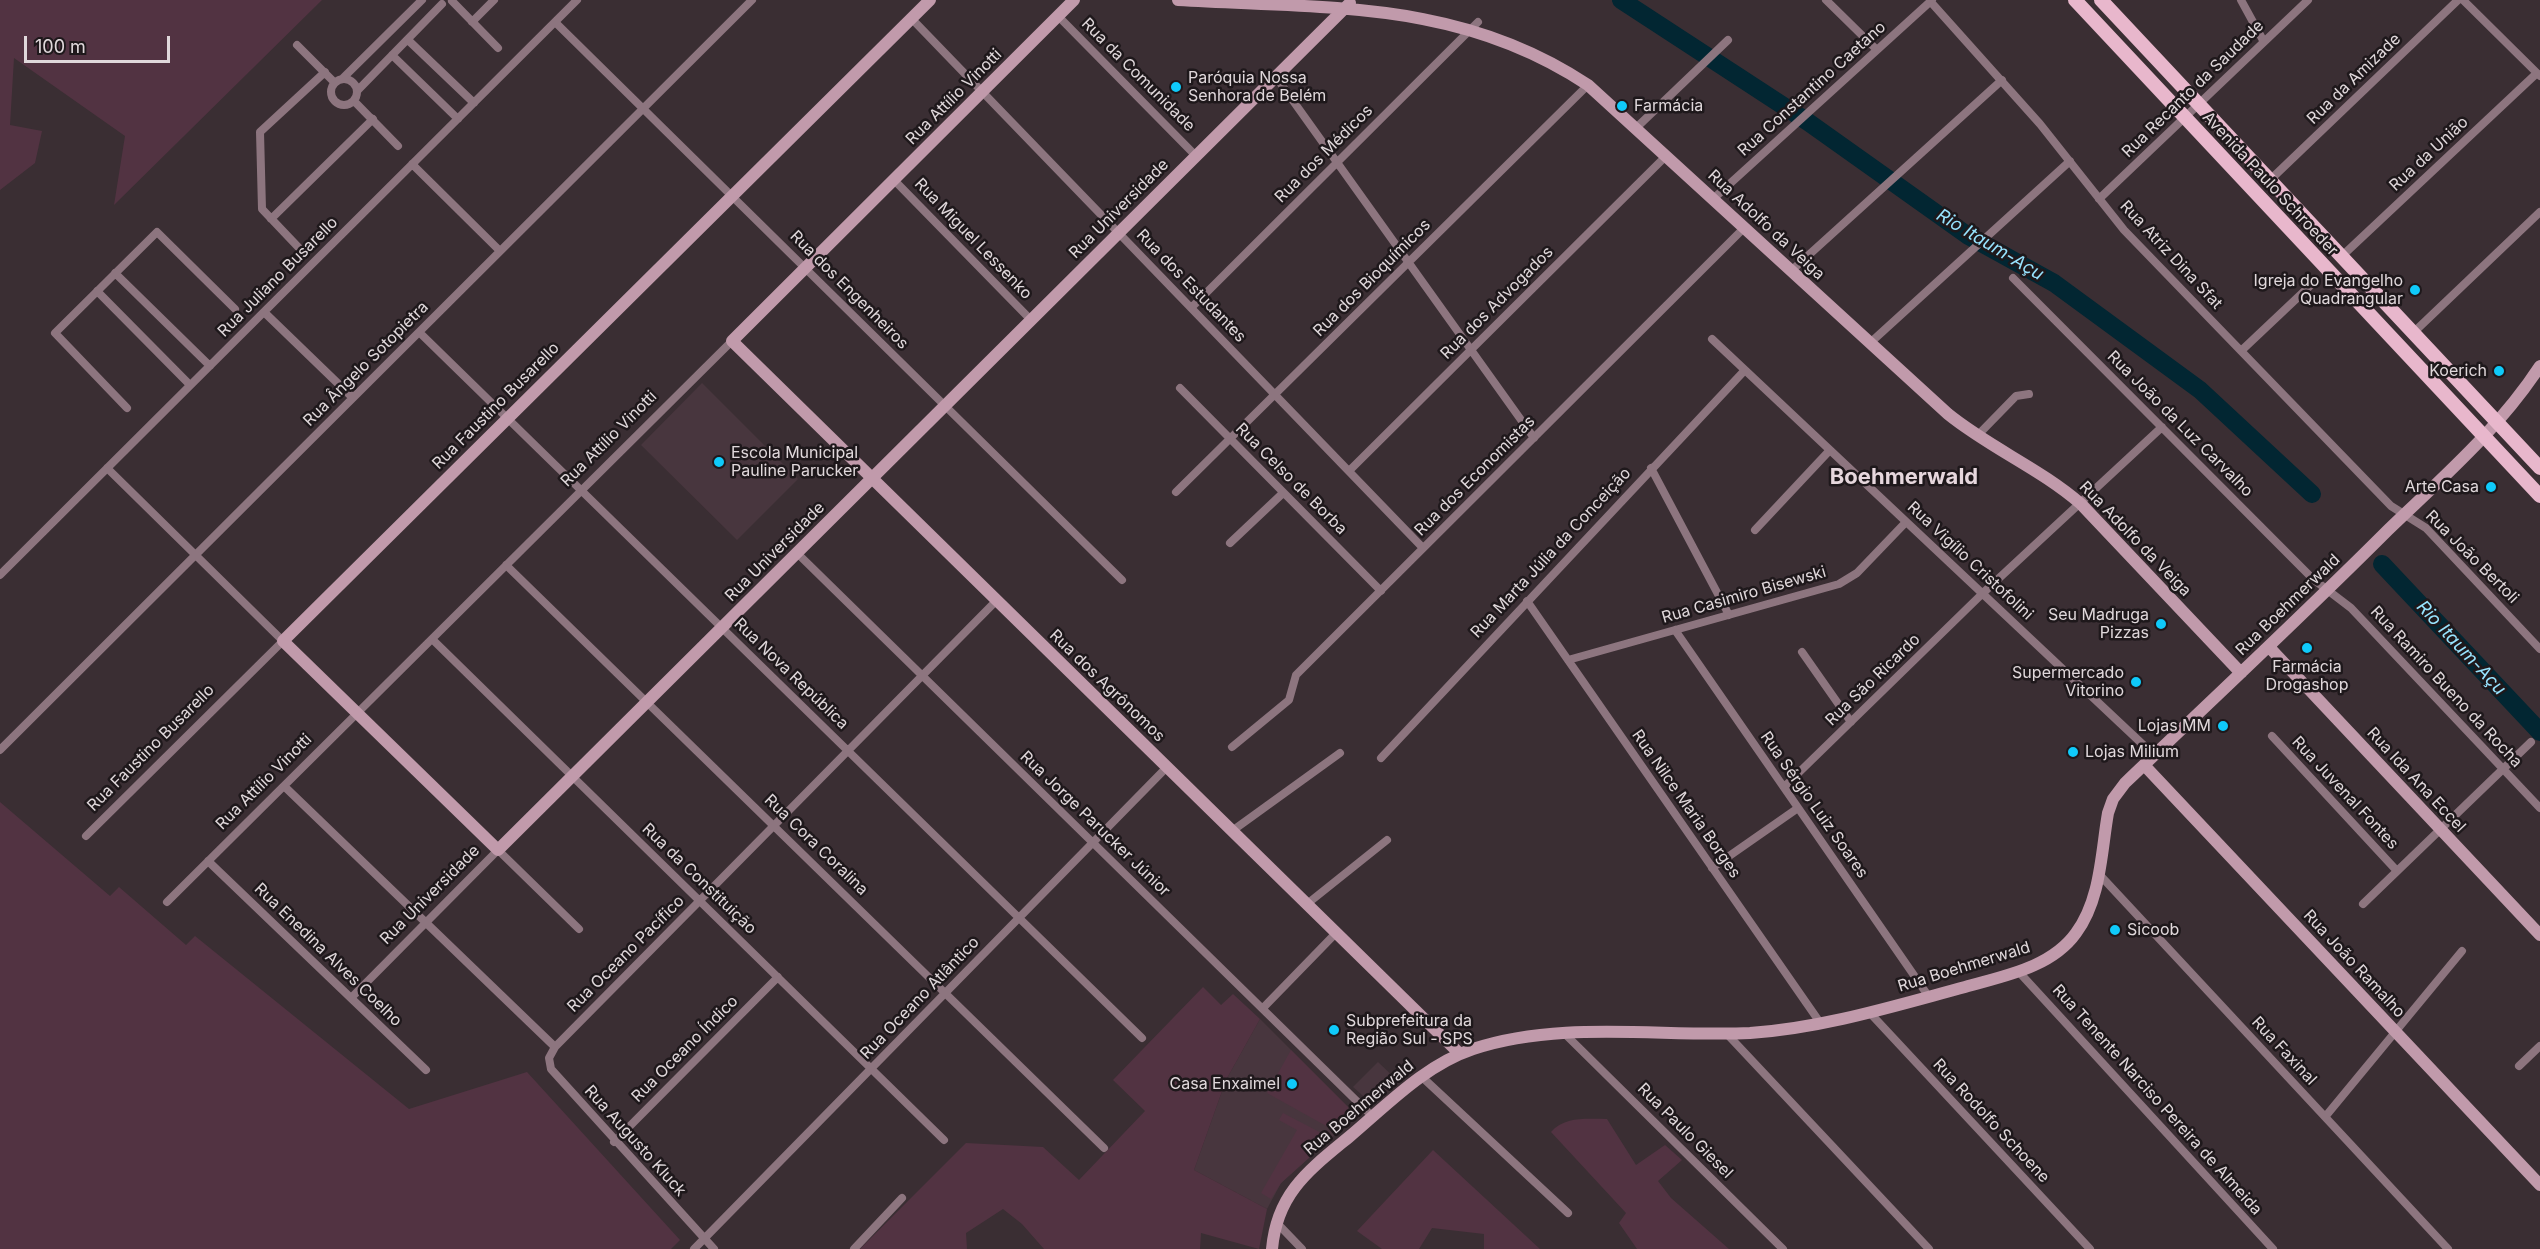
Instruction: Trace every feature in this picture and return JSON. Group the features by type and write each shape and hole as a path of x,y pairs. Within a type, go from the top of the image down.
{"main road":[{"name":"Avenida Paulo Schroeder","path":"2075,0 2540,496"},
{"name":"Avenida Paulo Schroeder","path":"2101,0 2540,468"}],"street":[{"path":"354,101 342,105 335,101 331,90 422,0"},
{"path":"354,101 357,90 408,40 438,2 452,0 498,48"},
{"path":"472,22 494,0"},
{"name":"Rua Juliano Busarello","path":"0,574 577,0"},
{"name":"Rua Ângelo Sotopietra","path":"0,750 752,0"},
{"name":"Rua Faustino Busarello","path":"86,836 930,0"},
{"name":"Rua Attílio Vinotti","path":"167,902 1074,0"},
{"name":"Rua Adolfo da Veiga","path":"1178,0 1308,1 1435,10 1478,22 1540,50 1588,85 1930,399 1977,436 2057,485 2081,504 2241,673"},
{"path":"1826,0 1876,50"},
{"path":"2241,0 2264,42"},
{"name":"Rua Recanto da Saudade","path":"2099,199 2308,0"},
{"name":"Rua da Amizade","path":"2270,180 2458,0"},
{"path":"2463,0 2538,75"},
{"name":"Rua Constantino Caetano","path":"1713,199 1931,1"},
{"name":"Rua Atriz Dina Sfat","path":"1931,1 2070,160 2124,230 2391,506 2405,514"},
{"name":"Rua Universidade","path":"351,998 1350,3"},
{"name":"Rua da Comunidade","path":"1058,16 1196,156"},
{"name":"Rua dos Estudantes","path":"911,18 1424,548"},
{"name":"Rua dos Engenheiros","path":"555,22 1122,580"},
{"name":"Rua dos Médicos","path":"1191,308 1478,22"},
{"path":"408,40 474,103"},
{"path":"1636,128 1728,40"},
{"path":"297,45 325,72 339,81 354,82 357,90"},
{"path":"393,55 458,119"},
{"path":"300,249 262,209 260,132 325,72"},
{"name":"Rua da União","path":"2342,256 2538,75"},
{"path":"1276,76 1534,438"},
{"path":"1791,271 2002,80"},
{"name":"Rua dos Bioquímicos","path":"1176,492 1588,85"},
{"path":"354,101 398,146"},
{"path":"271,219 373,119"},
{"name":"Rua dos Advogados","path":"1349,471 1666,156"},
{"path":"1870,344 2070,160"},
{"path":"412,164 500,251"},
{"name":"Rua Miguel Lessenko","path":"894,180 1031,320"},
{"path":"2413,333 2540,212"},
{"name":"Rua dos Economistas","path":"1232,747 1289,700 1296,675 1744,228"},
{"path":"127,408 55,333 157,232 235,309"},
{"path":"115,273 210,366"},
{"name":"Rua João da Luz Carvalho","path":"2013,278 2313,579 2328,590"},
{"path":"2241,351 2313,284"},
{"path":"97,291 190,385"},
{"path":"264,312 353,398"},
{"name":"Rua Nova República","path":"419,332 1142,1038"},
{"name":"Rua Vigílio Cristofolini","path":"1712,339 2154,755"},
{"name":"Rua dos Agrônomos","path":"732,341 1460,1054"},
{"name":"Rua Boehmerwald","path":"1272,1249 1276,1222 1287,1196 1298,1182 1422,1077 1460,1054 1516,1039 1566,1035 1727,1034 1821,1024 1870,1013 2018,971 2051,956 2075,935 2092,901 2108,813 2113,799 2125,783 2328,590 2484,436 2540,366"},
{"name":"Rua Marta Júlia da Conceição","path":"1381,758 1745,370"},
{"name":"Rua Celso de Borba","path":"1179,388 1381,591"},
{"path":"1977,436 2016,396 2029,394"},
{"path":"1983,594 2162,427"},
{"path":"1755,530 1830,450"},
{"path":"107,468 579,929"},
{"path":"1651,468 1729,615"},
{"path":"1230,543 1283,493"},
{"name":"Rua João Bertoli","path":"2405,514 2426,528 2540,650"},
{"name":"Rua Casimiro Bisewski","path":"1568,660 1845,581 1857,573 1906,522"},
{"name":"Rua Jorge Parucker Júnior","path":"797,553 1373,1117"},
{"name":"Rua Cora Coralina","path":"506,565 1104,1148"},
{"name":"Rua Ramiro Bueno da Rocha","path":"2328,590 2351,608 2540,808"},
{"name":"Rua São Ricardo","path":"1784,787 1983,594"},
{"name":"Rua Oceano Pacífico","path":"555,1047 997,600"},
{"name":"Rua Nilce Maria Borges","path":"1527,601 1821,1024"},
{"name":"Rua Sérgio Luiz Soares","path":"1675,630 1929,997"},
{"name":"Rua da Constituição","path":"432,639 944,1140"},
{"name":"Rua Ida Ana Eccel","path":"2269,647 2540,935"},
{"path":"1802,652 1851,722"},
{"name":"Rua Juvenal Fontes","path":"2272,736 2397,871"},
{"path":"2363,904 2531,742"},
{"path":"1232,831 1340,753"},
{"name":"Rua João Ramalho","path":"2144,765 2540,1185"},
{"name":"Rua Oceano Atlântico","path":"694,1249 1167,767"},
{"path":"284,786 555,1047"},
{"path":"1712,868 1798,808"},
{"path":"1307,904 1388,840"},
{"name":"Rua Enedina Alves Coelho","path":"208,861 426,1070"},
{"name":"Rua Faxinal","path":"2098,873 2448,1249"},
{"path":"1263,1008 1336,933"},
{"path":"2325,1117 2462,951"},
{"name":"Rua Tenente Narciso Pereira de Almeida","path":"2018,971 2272,1249"},
{"name":"Rua Oceano Índico","path":"614,1142 778,977"},
{"name":"Rua Rodolfo Schoene","path":"1870,1013 2090,1249"},
{"path":"1727,1034 1929,1249"},
{"name":"Rua Paulo Giesel","path":"1566,1035 1783,1249"},
{"path":"2519,1066 2540,1046"},
{"name":"Rua Augusto Kluck","path":"555,1047 549,1058 551,1069 614,1142 714,1249"},
{"path":"1422,1077 1568,1213"},
{"path":"854,1249 902,1198"},
{"path":"1276,1222 1302,1249"}],"shaded area":[{"path":"0,0 322,0 114,205 125,136 14,58 10,125 42,131 35,163 0,190"},
{"name":"Escola Municipal Pauline Parucker","path":"702,383 798,479 737,540 641,445"},
{"path":"0,802 110,896 119,887 186,945 195,936 409,1109 527,1072 680,1240 671,1249 0,1249"},
{"path":"1203,987 1221,1005 1233,994 1260,1019 1226,1080 1194,1170 1267,1209 1259,1249 1201,1233 1200,1249 1044,1249 1022,1224 1003,1209 966,1233 967,1249 860,1249 966,1143 1043,1147 1079,1180 1145,1111 1113,1080"},
{"path":"1260,1019 1348,1107 1351,1114 1347,1124 1281,1183 1267,1209 1194,1170 1226,1080"},
{"path":"1291,1050 1348,1107 1350,1119 1337,1132 1267,1093"},
{"path":"1378,1062 1398,1081 1370,1102 1353,1087"},
{"path":"1283,1113 1331,1138 1281,1183 1271,1199 1261,1193 1297,1130 1279,1120"},
{"path":"1607,1119 1636,1165 1665,1145 1682,1160 1658,1181 1671,1198 1729,1249 1637,1249 1619,1223 1626,1213 1551,1132 1570,1121"},
{"path":"1433,1150 1540,1249 1484,1249 1484,1234 1432,1228 1419,1249 1382,1249 1357,1231"}],"waterway":[{"name":"Rio Itaum-Açu","path":"1621,0 1808,122 1967,235 2054,283 2200,390 2312,494"},
{"name":"Rio Itaum-Açu","path":"2382,564 2540,732"}],"place":[{"name":"Paróquia Nossa Senhora de Belém","path":"1176,87"},
{"name":"Farmácia","path":"1622,106"},
{"name":"Igreja do Evangelho Quadrangular","path":"2415,290"},
{"name":"Koerich","path":"2499,371"},
{"name":"Escola Municipal Pauline Parucker","path":"719,462"},
{"name":"Arte Casa","path":"2491,487"},
{"name":"Seu Madruga Pizzas","path":"2161,624"},
{"name":"Farmácia Drogashop","path":"2307,648"},
{"name":"Supermercado Vitorino","path":"2136,682"},
{"name":"Lojas MM","path":"2223,726"},
{"name":"Lojas Milium","path":"2073,752"},
{"name":"Sicoob","path":"2115,930"},
{"name":"Subprefeitura da Região Sul - SPS","path":"1334,1030"},
{"name":"Casa Enxaimel","path":"1292,1084"}],"district":[{"name":"Boehmerwald","path":"1904,477"}]}
